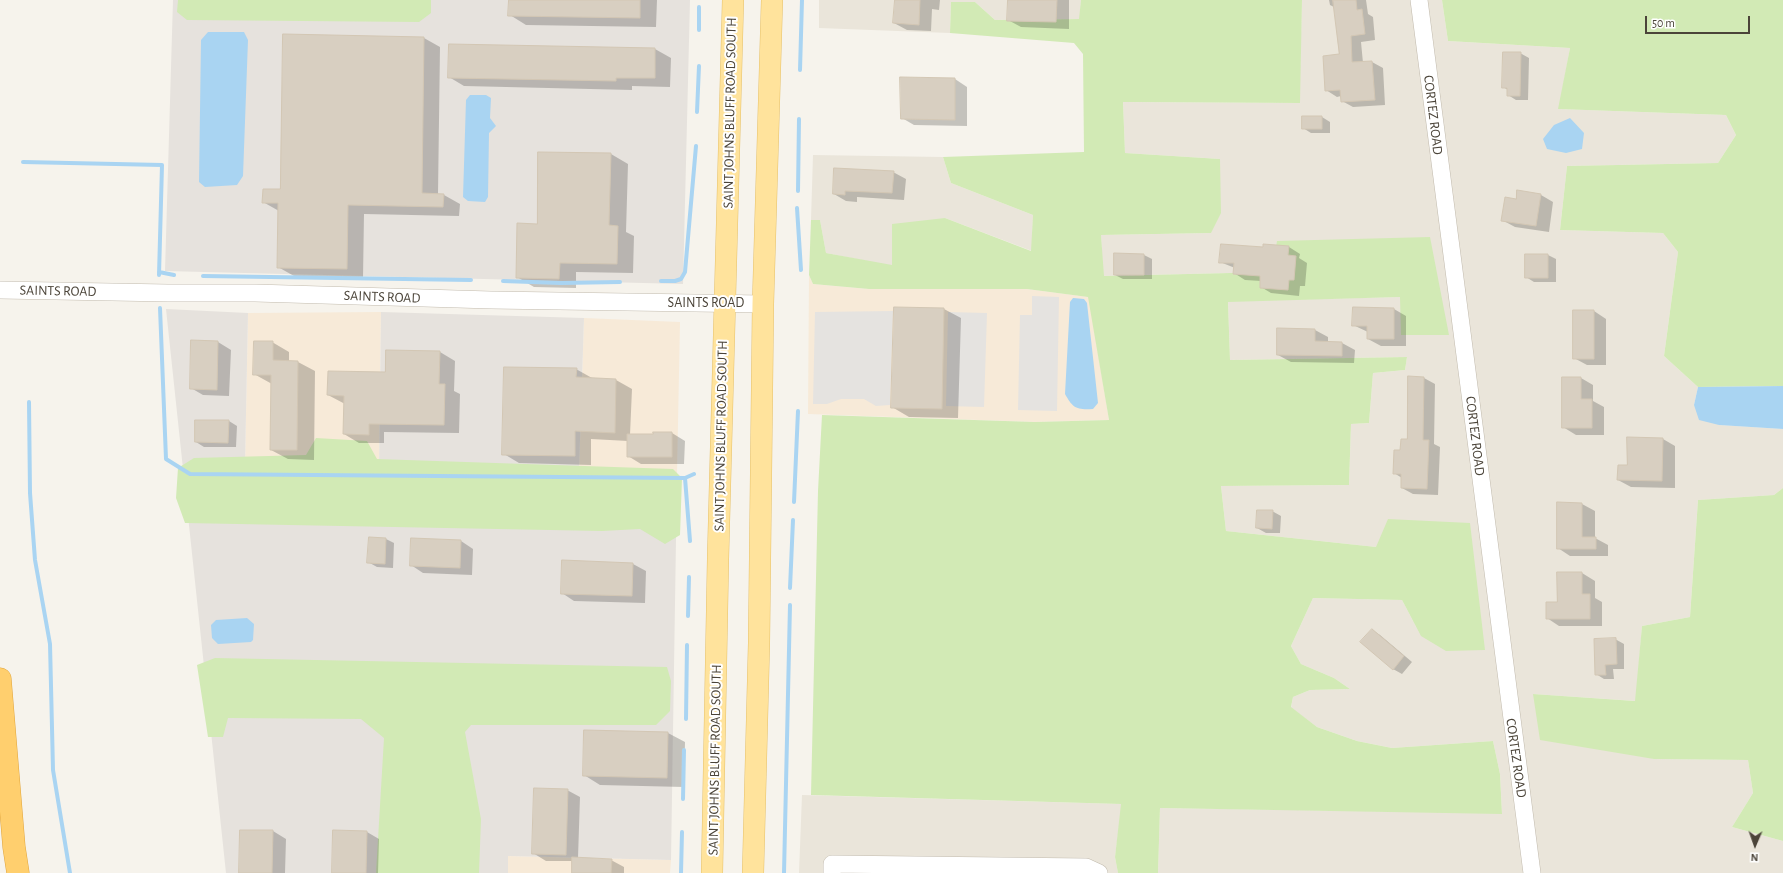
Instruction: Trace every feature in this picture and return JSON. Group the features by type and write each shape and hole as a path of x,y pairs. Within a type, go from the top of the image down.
{"highway":[{"path":"0,679 14,847 18,873"}],"main road":[{"name":"SAINT JOHNS BLUFF ROAD SOUTH","path":"712,873 733,0"},
{"path":"753,873 759,643 763,304 772,0"}],"street":[{"name":"CORTEZ ROAD","path":"1419,0 1532,873"},
{"name":"SAINTS ROAD","path":"0,290 255,293 499,301 763,304"},
{"path":"832,873 832,864 1086,867 1099,873"}],"shaded area":[{"path":"173,0 690,0 683,284 165,271"},
{"path":"819,0 1081,0 1080,19 995,20 975,2 951,2 950,33 819,28"},
{"path":"1302,0 1442,0 1448,41 1570,48 1559,109 1726,115 1736,135 1718,163 1567,166 1560,230 1663,233 1678,252 1664,356 1698,387 1694,405 1719,425 1783,429 1783,488 1774,495 1698,500 1690,617 1642,626 1636,701 1533,694 1654,759 1748,760 1753,793 1732,827 1783,841 1783,873 1158,873 1160,808 1502,813 1500,774 1493,741 1392,748 1357,741 1317,727 1291,708 1293,697 1310,690 1350,689 1334,678 1301,664 1291,646 1313,598 1402,600 1421,636 1376,547 1226,531 1221,486 1349,485 1351,424 1369,423 1373,373 1405,370 1407,357 1230,360 1228,301 1400,297 1430,237 1273,272 1103,276 1101,235 1211,233 1220,159 1125,153 1123,102 1299,103"},
{"path":"813,155 943,157 951,183 1033,215 1032,251 945,218 892,266 826,253 820,220 811,220"},
{"path":"809,275 813,284 869,289 1027,289 1089,297 1109,420 1035,422 808,414"},
{"path":"1032,296 1059,297 1057,411 1018,410 1020,315 1032,315"},
{"path":"166,309 248,313 245,465 379,469 381,312 584,318 579,471 677,475 671,860 508,856 508,873 226,873"},
{"path":"893,311 890,405 876,406 864,399 841,399 827,404 813,404 815,312"},
{"path":"381,312 379,469 245,465 248,313"},
{"path":"948,312 987,313 984,407 946,406"},
{"path":"584,318 680,322 677,475 579,472"},
{"path":"802,795 1122,804 1115,857 1118,873 799,873"},
{"path":"508,856 671,860 670,873 508,873"}],"green space":[{"path":"178,0 431,0 431,13 419,22 187,20 177,12"},
{"path":"1081,0 1302,0 1300,103 1123,102 1125,153 1220,159 1221,213 1211,233 1101,235 1104,276 1272,272 1277,241 1430,237 1449,335 1401,335 1400,297 1228,302 1230,360 1407,357 1405,370 1373,373 1369,423 1351,424 1349,485 1221,486 1226,531 1376,547 1388,519 1470,523 1485,650 1446,651 1421,636 1402,600 1313,598 1291,646 1301,664 1334,678 1350,689 1310,690 1293,697 1291,707 1317,727 1357,741 1392,748 1493,741 1500,774 1502,814 1160,808 1158,873 1118,873 1115,857 1121,804 811,795 818,491 822,415 1035,422 1109,420 1088,297 1027,289 869,289 813,284 809,275 811,220 820,220 826,253 892,265 892,224 945,218 1031,251 1033,215 951,183 943,157 1084,152 1083,54 1074,43 950,33 951,2 975,2 995,20 1079,19"},
{"path":"1442,0 1783,0 1783,386 1698,387 1664,356 1678,252 1663,233 1560,230 1567,166 1718,163 1736,135 1726,115 1558,109 1570,48 1448,41"},
{"path":"316,438 367,441 377,459 673,469 682,478 680,535 665,544 640,529 602,531 185,523 176,498 178,468 194,458 306,455"},
{"path":"1783,488 1783,841 1732,827 1753,793 1748,760 1654,759 1540,740 1533,694 1635,701 1642,626 1690,617 1698,500 1774,495"},
{"path":"215,658 667,667 671,681 670,711 656,725 471,725 465,732 481,819 479,873 376,873 384,738 361,719 228,718 223,737 208,737 197,665"}],"water":[{"path":"208,32 244,32 248,40 243,176 237,185 205,187 199,182 201,40"},
{"path":"470,95 486,95 491,98 490,118 496,126 489,133 488,197 485,202 468,201 463,197 466,100"},
{"path":"1570,118 1584,133 1582,149 1566,153 1547,149 1543,139 1554,125"},
{"path":"1073,298 1084,299 1087,303 1098,403 1093,409 1076,407 1070,402 1065,394 1070,302"},
{"path":"1783,386 1783,429 1719,425 1699,420 1694,405 1698,387"},
{"path":"247,618 254,624 253,640 251,642 218,644 212,638 211,625 216,620"}],"building":[{"path":"509,0 640,0 640,18 508,16"},
{"path":"895,0 920,0 919,25 893,23"},
{"path":"1008,0 1057,0 1056,22 1007,21"},
{"path":"1333,0 1356,0 1357,10 1362,9 1365,34 1351,36 1352,62 1372,61 1375,100 1341,102 1340,90 1325,91 1323,56 1339,54"},
{"path":"283,34 424,37 422,193 444,194 443,207 348,205 347,269 277,268 278,203 262,203 263,189 280,189"},
{"path":"449,44 655,48 655,78 616,78 616,81 448,78"},
{"path":"1503,52 1521,52 1520,96 1507,96 1507,88 1502,88"},
{"path":"900,77 955,78 955,120 901,119"},
{"path":"1302,116 1322,116 1322,129 1302,129"},
{"path":"538,152 611,153 609,225 618,226 617,264 560,263 559,279 516,278 517,223 537,224"},
{"path":"834,168 894,171 892,193 845,191 845,195 833,194"},
{"path":"1517,190 1541,194 1536,226 1501,221 1505,197 1516,199"},
{"path":"1221,244 1263,247 1263,244 1289,246 1288,255 1296,256 1294,280 1289,280 1288,290 1260,288 1260,276 1233,274 1234,263 1219,263"},
{"path":"1114,253 1144,254 1144,275 1114,275"},
{"path":"1525,254 1548,254 1548,278 1525,278"},
{"path":"894,307 944,308 942,409 891,408"},
{"path":"1353,307 1394,308 1394,339 1367,339 1367,326 1352,326"},
{"path":"1573,310 1594,310 1594,359 1573,359"},
{"path":"1277,328 1315,329 1315,341 1342,342 1342,356 1277,355"},
{"path":"191,340 218,341 217,390 190,389"},
{"path":"254,341 273,341 273,360 298,361 297,450 270,450 271,375 253,375"},
{"path":"386,350 440,351 439,384 445,384 444,425 369,424 369,435 343,434 344,396 327,395 328,371 385,372"},
{"path":"504,367 577,368 576,377 616,379 615,433 575,431 575,456 502,455"},
{"path":"1408,376 1424,377 1423,440 1429,440 1427,489 1401,488 1401,474 1393,474 1394,450 1400,450 1401,439 1407,439"},
{"path":"1562,377 1581,377 1581,399 1592,399 1592,428 1562,428"},
{"path":"195,420 229,420 228,443 195,442"},
{"path":"653,432 672,432 672,457 627,457 627,434 653,434"},
{"path":"1627,437 1663,438 1662,481 1617,480 1618,465 1627,465"},
{"path":"1557,502 1582,503 1582,537 1596,537 1596,549 1557,549"},
{"path":"1257,510 1273,510 1272,529 1256,528"},
{"path":"369,537 386,538 385,564 367,563"},
{"path":"411,538 461,540 460,568 410,566"},
{"path":"562,560 633,563 632,596 561,594"},
{"path":"1557,572 1582,572 1582,594 1590,594 1590,619 1546,619 1546,602 1557,602"},
{"path":"1372,629 1404,656 1393,670 1360,642"},
{"path":"1616,638 1617,664 1605,665 1606,675 1595,675 1594,639"},
{"path":"584,730 668,732 667,778 583,776"},
{"path":"534,788 568,789 566,855 532,854"},
{"path":"240,830 273,830 272,873 239,873"},
{"path":"333,830 367,831 366,873 332,873"},
{"path":"572,857 612,859 611,873 572,873"}],"waterway":[{"path":"800,70 802,0"},
{"path":"699,7 699,30"},
{"path":"697,112 699,66"},
{"path":"798,191 799,119"},
{"path":"661,281 675,281 681,279 685,272 696,146"},
{"path":"23,162 162,165 159,275"},
{"path":"797,208 801,270"},
{"path":"159,272 174,275"},
{"path":"203,276 471,280"},
{"path":"503,281 561,283 620,282"},
{"path":"160,308 166,459 190,474 685,478"},
{"path":"29,402 30,493 35,560 50,644 53,770 70,873"},
{"path":"794,502 798,411"},
{"path":"690,541 685,478 694,474"},
{"path":"790,588 793,520"},
{"path":"688,616 689,577"},
{"path":"784,873 790,605"},
{"path":"686,719 687,645"},
{"path":"683,799 684,750"},
{"path":"681,873 682,832"}]}
